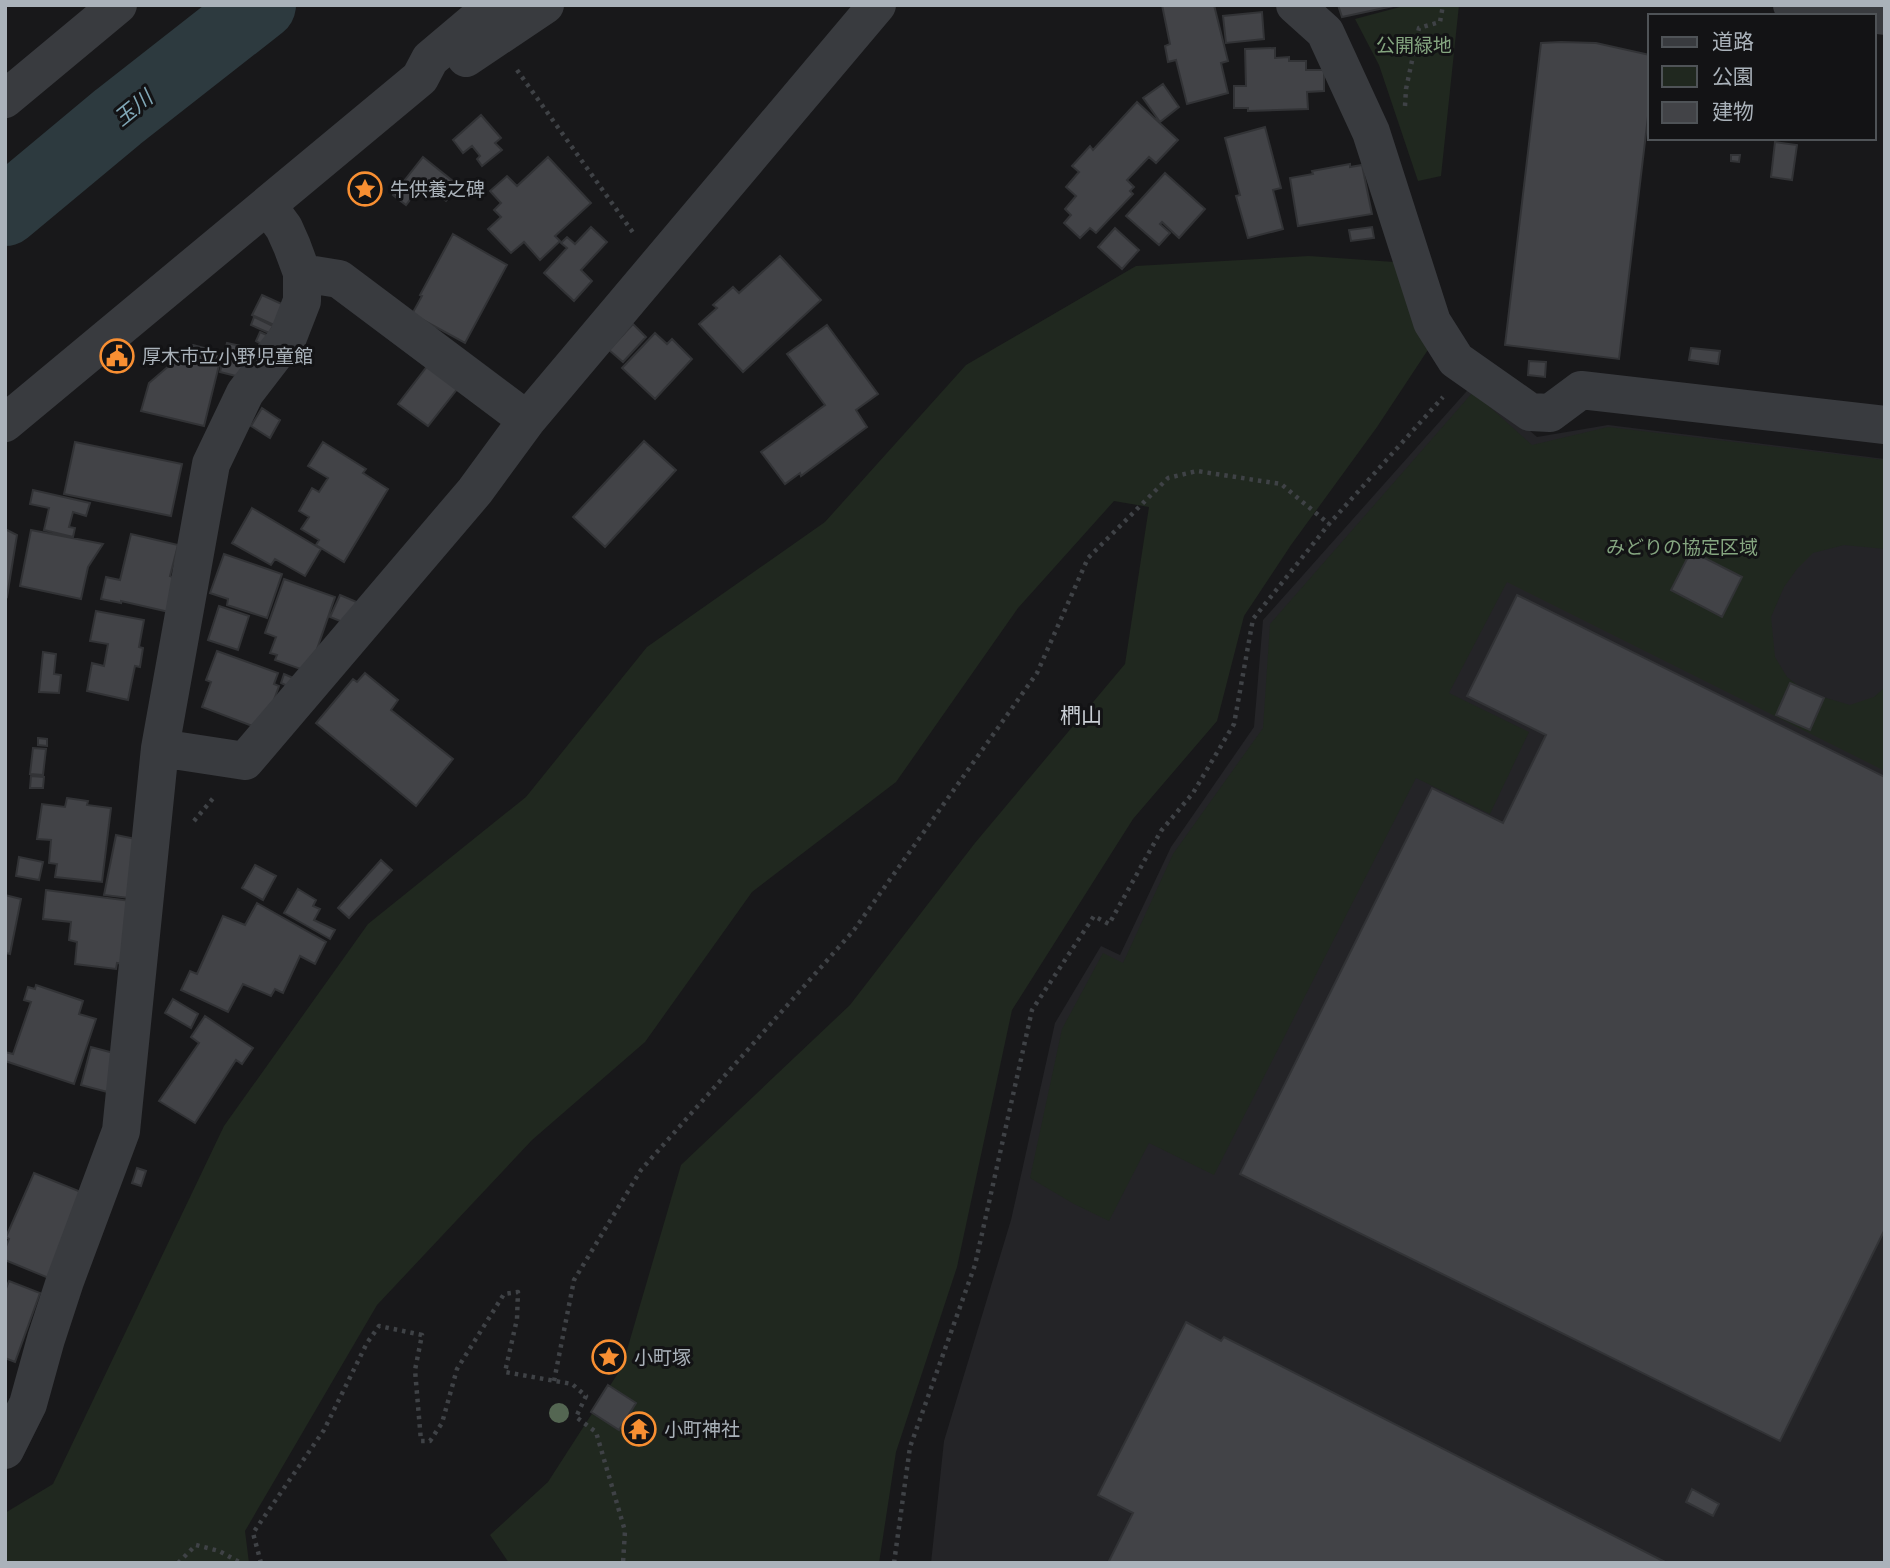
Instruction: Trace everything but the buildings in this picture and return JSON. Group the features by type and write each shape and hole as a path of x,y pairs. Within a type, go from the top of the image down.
{"street":[{"path":"5,99 118,5"},
{"path":"5,424 420,78 446,73 492,22 545,5"},
{"path":"160,748 246,761 475,491 527,420 877,5"},
{"path":"1295,5 1325,32 1371,132 1432,322 1456,360 1467,370 1530,412 1550,412 1581,390 1885,425"},
{"path":"1792,5 1868,14"},
{"path":"5,1450 28,1404 65,1281 121,1131 160,748 211,464 245,393 288,337 302,301 302,273 284,228 268,206"},
{"path":"302,273 339,279 527,420"}],"path":[{"path":"1404,117 1406,89 1419,28 1440,22 1443,5"},
{"path":"492,22 513,64 657,266"},
{"path":"894,1563 910,1447 975,1265 1032,1010 1094,916 1109,924 1161,831 1194,793 1234,724 1253,619 1329,524 1467,370"},
{"path":"554,1381 574,1280 641,1170 854,930 1037,673 1088,558 1168,478 1197,471 1281,484 1329,524"},
{"path":"191,824 246,761"},
{"path":"261,1563 253,1533 324,1430 367,1343 379,1326 422,1335 415,1370 421,1441 430,1441 442,1423 457,1369 504,1294 519,1292 517,1319 505,1372 572,1384 586,1396 576,1417 596,1432 625,1531 623,1563"},
{"path":"178,1563 197,1545 241,1563"}],"shaded area":[{"path":"1474,383 1537,437 1608,425 1885,459 1885,1563 931,1563 944,1441 1011,1220 1055,1023 1101,946 1120,955 1171,847 1254,727 1263,620"}],"green space":[{"name":"公開緑地","path":"1401,5 1459,5 1441,176 1418,181 1379,65 1355,19"},
{"path":"1309,256 1394,262 1445,324 1377,427 1291,545 1244,616 1217,721 1133,819 1012,1010 957,1267 896,1452 879,1563 509,1563 490,1535 548,1482 622,1367 681,1165 850,1005 975,843 1125,664 1149,507 1114,501 1018,608 896,782 752,892 645,1042 532,1140 377,1305 245,1531 249,1563 5,1563 5,1513 53,1484 224,1126 368,924 526,797 647,647 825,522 966,365 1136,266"},
{"name":"みどりの協定区域","path":"1473,392 1532,445 1608,427 1885,460 1885,549 1844,545 1813,553 1784,587 1771,617 1775,657 1787,677 1806,692 1850,705 1874,697 1885,687 1885,771 1507,582 1449,693 1529,732 1490,814 1416,778 1214,1175 1149,1143 1109,1221 1030,1178 1062,1029 1103,953 1123,963 1173,854 1263,728 1270,624"}],"waterway":[{"name":"玉川","path":"5,211 118,117 261,5"}],"place":[{"name":"牛供養之碑","path":"365,189"},
{"name":"厚木市立小野児童館","path":"117,356"},
{"name":"小町塚","path":"609,1357"},
{"name":"小町神社","path":"639,1429"}],"district":[{"name":"椚山","path":"1081,715"}]}
